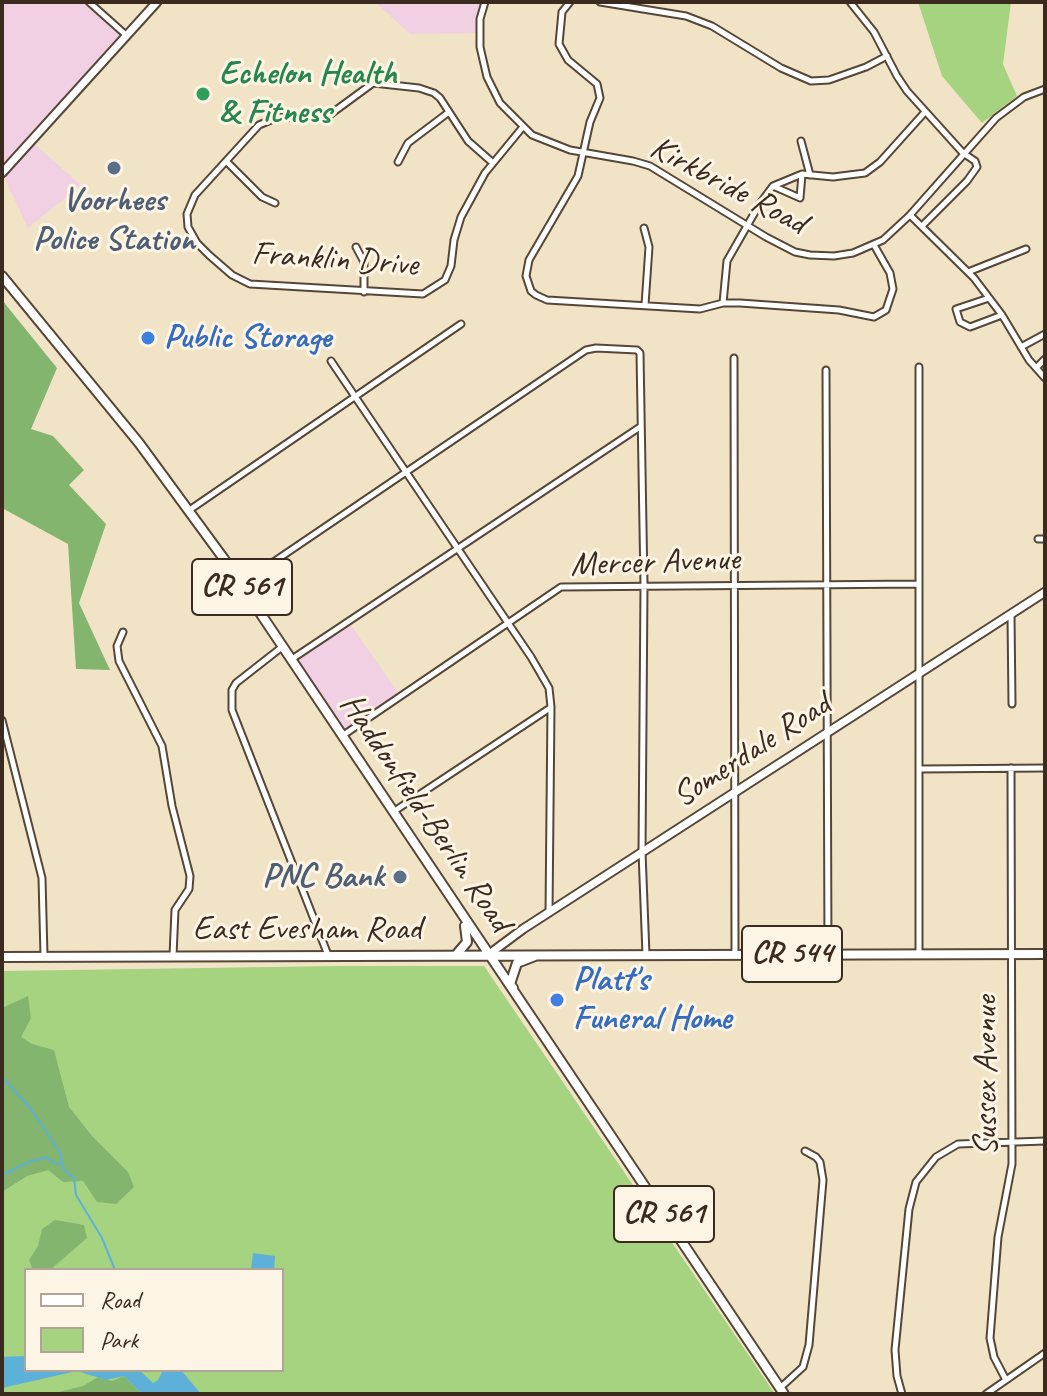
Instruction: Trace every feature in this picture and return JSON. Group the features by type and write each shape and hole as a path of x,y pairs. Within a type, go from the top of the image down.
{"main road":[{"path":"2,173 157,2"},
{"name":"Haddonfield-Berlin Road","path":"2,276 139,443 241,584 782,1391"},
{"name":"Somerdale Road","path":"488,955 1045,592"},
{"path":"455,955 467,942 466,922"},
{"name":"East Evesham Road","path":"2,957 1045,954"},
{"path":"513,992 510,984 517,963 539,955"}],"street":[{"path":"89,2 126,35"},
{"path":"485,2 480,19 480,47 487,77 500,103 522,128"},
{"path":"570,2 562,12 559,44 568,60 597,84 598,104 590,122 578,176 531,254 526,276 527,284 536,295 547,300 700,309 723,303 839,310 874,317 886,310 893,289 890,273 874,245"},
{"path":"600,2 667,12 699,21 781,68 811,81 829,80 887,56"},
{"path":"852,2 874,32 897,76 925,112 963,153 975,161 977,167 922,226"},
{"name":"Franklin Drive","path":"493,163 468,141 440,98 428,90 373,83 328,116 317,119 278,117 265,121 200,188 190,204 188,227 197,243 232,275 250,284 423,294 438,287 451,266 461,217 493,163 522,128"},
{"name":"Kirkbride Road","path":"522,128 542,141 650,166 786,248 810,255 834,256 874,245 891,234 1004,111 1024,97 1045,89"},
{"path":"398,162 408,143 449,112"},
{"path":"723,303 727,261 773,186 802,174 833,177 865,173 880,162 925,112"},
{"path":"801,141 810,175"},
{"path":"226,161 262,197 275,203"},
{"path":"773,186 800,198 802,174"},
{"path":"910,215 968,272 1045,378"},
{"path":"644,228 649,247 645,305"},
{"path":"356,247 364,262 364,292"},
{"path":"968,272 1026,249"},
{"path":"989,298 956,309 960,322 970,327 1002,315"},
{"path":"188,511 461,324"},
{"path":"1021,347 1045,334"},
{"path":"241,584 586,350 637,350 640,353 644,585 642,852 646,955"},
{"path":"734,358 735,954"},
{"path":"1036,368 1045,359"},
{"path":"331,361 545,678 551,707 549,913"},
{"path":"919,367 919,954"},
{"path":"826,370 828,954"},
{"path":"290,659 641,427"},
{"name":"Mercer Avenue","path":"342,736 561,587 919,584"},
{"path":"1011,615 1012,704"},
{"path":"123,632 117,646 119,661 164,754 172,806 190,876 189,889 175,910 173,956"},
{"path":"282,647 236,683 232,690 232,710 329,956"},
{"path":"393,812 551,707"},
{"path":"2,720 42,878 44,957"},
{"name":"Sussex Avenue","path":"1006,1380 992,1349 991,1325 998,1237 1012,1164 1011,768"},
{"path":"920,769 1045,768"},
{"path":"902,1394 895,1350 909,1209 916,1182 948,1147 978,1142 1045,1141"},
{"path":"782,1391 803,1367 809,1345 823,1180 820,1162 805,1151"},
{"path":"986,1394 1045,1353"}],"shaded area":[{"path":"2,2 89,2 126,35 31,141 81,185 28,228 2,173"},
{"path":"375,2 485,2 480,33 410,34"},
{"path":"348,621 401,697 342,736 290,659"}],"green space":[{"path":"918,2 1011,2 1003,64 1017,96 982,123 942,76"},
{"path":"2,300 57,368 31,429 53,436 84,470 69,485 106,524 79,603 110,670 76,669 68,544 2,508"},
{"path":"484,966 775,1394 2,1394 2,971"},
{"path":"28,996 31,1018 21,1037 32,1044 54,1050 69,1107 92,1136 128,1172 134,1187 116,1204 97,1202 83,1181 63,1182 48,1170 27,1176 2,1192 2,1008"},
{"path":"55,1220 84,1225 87,1238 52,1268 32,1268 29,1260 38,1246 42,1229"},
{"path":"124,1376 142,1394 51,1394 83,1386 98,1377 112,1381"}],"water":[{"path":"253,1253 275,1256 274,1268 251,1268"},
{"path":"24,1356 24,1372 73,1372 2,1388 2,1357"},
{"path":"80,1372 141,1372 153,1383 162,1372 183,1372 201,1394 142,1394 124,1376 106,1380"}],"waterway":[{"path":"2,1077 31,1109 60,1153 63,1169 74,1178 76,1195 102,1238 114,1268"},
{"path":"2,1175 47,1157 61,1164"}],"place":[{"name":"Echelon Health & Fitness","path":"203,94"},
{"name":"Voorhees Police Station","path":"114,168"},
{"name":"Public Storage","path":"148,338"},
{"name":"PNC Bank","path":"400,877"},
{"name":"Platt's Funeral Home","path":"557,1000"}]}
